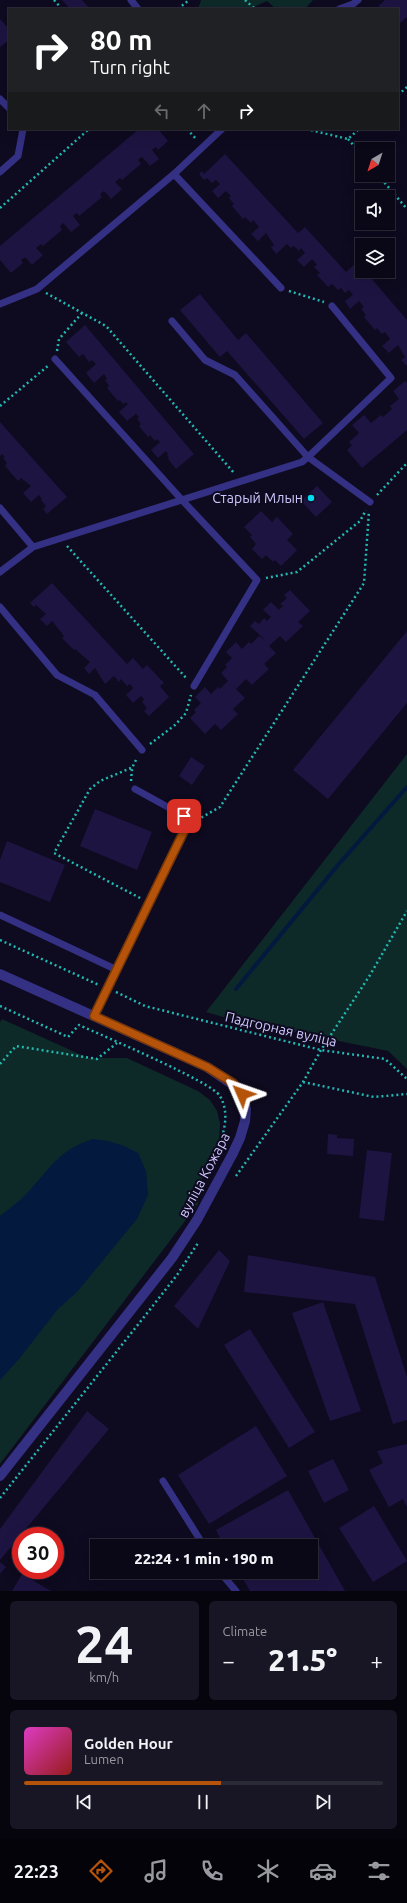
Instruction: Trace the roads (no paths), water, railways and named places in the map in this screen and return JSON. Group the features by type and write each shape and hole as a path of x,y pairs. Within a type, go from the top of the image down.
{"street":[{"name":"вуліца Кожара","path":"0,974 207,1067 233,1083 242,1094 246,1109 245,1122 240,1138 197,1220 172,1258 0,1476"}],"lane":[{"path":"131,0 137,8"},
{"path":"342,8 353,4 358,0"},
{"path":"0,99 8,107"},
{"path":"0,172 18,156 23,130"},
{"path":"0,304 38,288 174,174 221,130"},
{"path":"174,174 281,288"},
{"path":"0,572 33,547 302,462 391,378 330,305"},
{"path":"172,321 205,360 235,375 308,457 370,502"},
{"path":"55,359 182,500 257,580 194,686"},
{"path":"0,508 33,547"},
{"path":"0,607 57,675 95,695 142,750"},
{"path":"94,1016 187,825 187,820 184,816 134,789"},
{"path":"0,915 117,970"},
{"path":"163,1481 200,1539"},
{"path":"226,1579 236,1591"}],"water":[{"path":"93,1139 108,1141 124,1146 138,1153 146,1171 148,1195 137,1219 77,1292 58,1309 19,1359 0,1380 0,1216 20,1200 60,1157 80,1144"}],"waterway":[{"path":"236,989 338,865 407,787"}],"place":[{"name":"Старый Млын","path":"311,498"}]}
